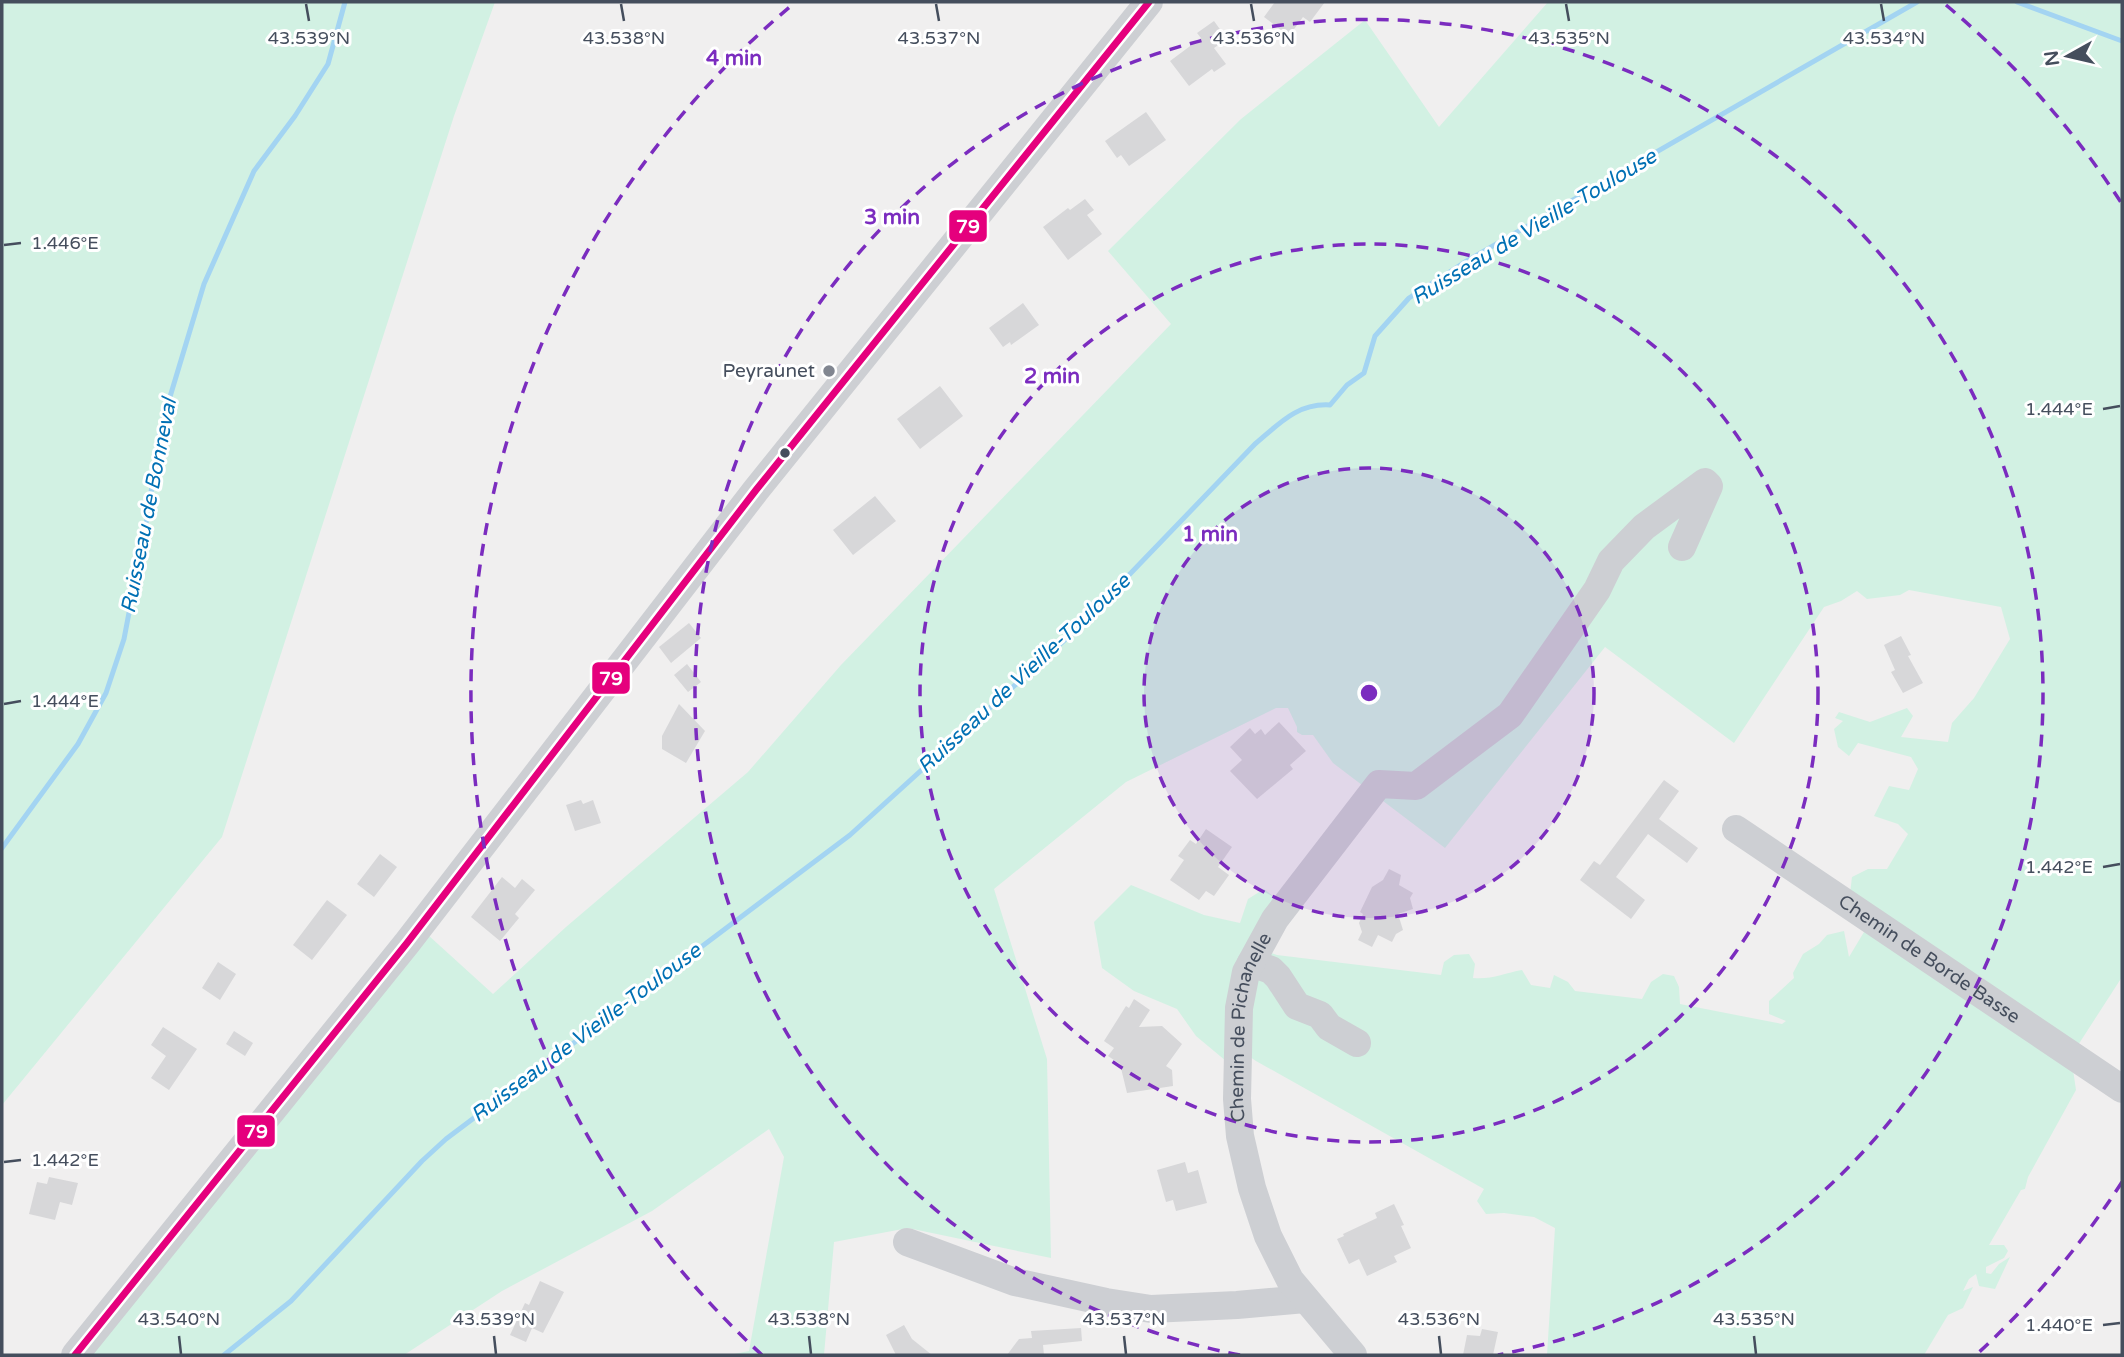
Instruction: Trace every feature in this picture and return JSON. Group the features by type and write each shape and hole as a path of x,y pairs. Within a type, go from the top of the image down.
{"street":[{"path":"75,1355 407,943 748,501 1149,2"},
{"name":"Chemin de Pichanelle","path":"1353,1355 1290,1280 1268,1236 1252,1188 1240,1136 1237,1099 1239,1008 1246,972 1275,919 1379,784 1416,786 1510,715 1597,590 1611,561 1644,527 1705,482 1709,485 1682,547"},
{"name":"Chemin de Borde Basse","path":"1736,829 2122,1089"},
{"path":"1251,963 1271,970 1297,1006 1320,1015 1329,1027 1350,1031"},
{"path":"907,1242 1015,1282 1106,1303 1151,1308 1306,1299"}],"green space":[{"path":"2,2 495,2 454,116 222,837 2,1105"},
{"path":"1548,2 2122,2 2122,977 2071,1056 2076,1090 2028,1177 2025,1189 2021,1190 1989,1245 2004,1245 2008,1251 2004,1258 1986,1267 1986,1273 1991,1274 1999,1264 2010,1257 1995,1289 1979,1286 1976,1274 1969,1279 1963,1291 1973,1287 1963,1308 1948,1315 1924,1355 1547,1355 1555,1228 1534,1217 1504,1213 1486,1214 1477,1201 1484,1189 1256,1061 1231,1044 1226,1061 1196,1036 1177,1009 1134,991 1102,968 1094,922 1131,885 1204,915 1240,923 1248,899 1264,889 1278,900 1251,946 1277,955 1441,975 1444,962 1454,955 1469,954 1475,964 1473,978 1522,970 1531,985 1550,988 1554,975 1568,982 1575,991 1642,999 1651,982 1663,974 1674,976 1679,987 1680,1004 1782,1024 1786,1021 1769,1014 1769,1001 1794,978 1793,973 1803,954 1827,935 1844,931 1849,957 1876,912 1850,894 1852,877 1868,869 1887,869 1908,834 1898,824 1874,816 1889,786 1909,790 1918,769 1911,757 1858,743 1849,756 1838,747 1834,729 1843,721 1835,718 1839,712 1870,722 1907,708 1913,716 1901,737 1948,742 1952,723 1974,698 2010,639 2001,607 1909,590 1900,595 1867,599 1857,591 1824,607 1734,743 1605,647 1445,848 1333,763 1313,735 1297,732 1288,708 1276,708 1126,782 994,889 1047,1059 1051,1258 908,1228 834,1242 824,1355 729,1355 749,1351 784,1157 769,1129 652,1211 502,1291 404,1355 90,1355 428,935 493,994 566,927 748,772 841,665 1171,324 1108,251 1241,119 1365,20 1439,127"}],"building":[{"path":"1275,2 1325,2 1310,22 1303,17 1289,36 1264,17"},
{"path":"1214,21 1227,39 1214,48 1226,64 1214,72 1212,69 1189,86 1170,61 1201,38 1197,33"},
{"path":"1146,112 1166,140 1129,166 1121,155 1117,158 1105,141"},
{"path":"1085,199 1094,210 1087,215 1102,234 1068,260 1043,227"},
{"path":"1023,303 1039,325 1011,345 1010,342 1003,347 989,328"},
{"path":"940,386 963,416 920,449 897,419"},
{"path":"875,496 896,521 853,555 833,530"},
{"path":"689,623 701,638 671,663 659,647"},
{"path":"1901,636 1911,655 1908,656 1923,683 1903,693 1891,672 1895,670 1884,645"},
{"path":"687,664 701,682 688,692 674,675"},
{"path":"679,704 705,731 686,763 662,749 662,736"},
{"path":"1279,722 1306,751 1290,765 1293,769 1257,799 1230,771 1242,760 1230,747 1250,728 1255,734 1261,729 1265,735"},
{"path":"1664,780 1679,791 1659,819 1698,848 1687,863 1648,834 1616,877 1645,900 1631,919 1580,880 1594,861 1600,865"},
{"path":"581,800 583,804 593,800 601,823 575,831 566,805"},
{"path":"1206,829 1232,847 1218,867 1229,875 1214,896 1206,891 1199,900 1170,880 1184,860 1178,856 1190,840 1196,844"},
{"path":"380,854 397,867 374,897 357,884"},
{"path":"1389,869 1401,875 1399,885 1413,893 1410,898 1413,909 1398,914 1403,930 1396,934 1392,942 1378,935 1372,947 1358,940 1362,932 1359,923 1363,914 1360,912 1372,887 1383,880"},
{"path":"502,877 515,888 522,879 535,890 515,914 519,918 500,941 471,917"},
{"path":"327,900 347,915 312,960 293,945"},
{"path":"218,962 236,974 220,1000 202,988"},
{"path":"1134,999 1150,1010 1139,1027 1162,1026 1182,1044 1166,1066 1172,1070 1173,1086 1127,1093 1120,1064 1108,1056 1114,1048 1104,1041 1126,1006 1129,1008"},
{"path":"163,1027 197,1049 169,1090 151,1078 166,1056 151,1045"},
{"path":"234,1031 253,1043 245,1056 226,1044"},
{"path":"1185,1162 1188,1173 1198,1170 1207,1203 1176,1211 1173,1200 1166,1202 1157,1170"},
{"path":"49,1177 78,1183 72,1205 60,1202 55,1220 29,1214 37,1182 47,1184"},
{"path":"1394,1204 1411,1248 1394,1256 1397,1262 1367,1276 1359,1259 1349,1264 1337,1239 1377,1218 1375,1213"},
{"path":"540,1281 564,1292 543,1333 532,1328 526,1342 510,1335 525,1303 529,1305"},
{"path":"904,1325 912,1339 932,1355 896,1355 886,1335"},
{"path":"1081,1328 1082,1341 1043,1345 1044,1355 1007,1355 1019,1339 1032,1338 1031,1331"},
{"path":"1482,1329 1498,1332 1493,1355 1463,1355 1467,1335 1480,1336"}],"waterway":[{"name":"Ruisseau de Bonneval","path":"2,848 78,744 106,693 124,639 148,513 160,430 204,284 254,171 295,116 328,64 345,2"},
{"name":"Ruisseau de Vieille-Toulouse","path":"224,1355 291,1301 422,1161 446,1139 850,835 1078,628 1255,444 1298,411 1318,405 1330,405 1347,385 1364,373 1375,336 1409,298 1465,262 1917,2"},
{"path":"2017,2 2122,41"}],"transit line":[{"name":"79","path":"75,1355 407,943 756,490 1149,2"}],"place":[{"name":"Peyraunet","path":"829,371"}]}
